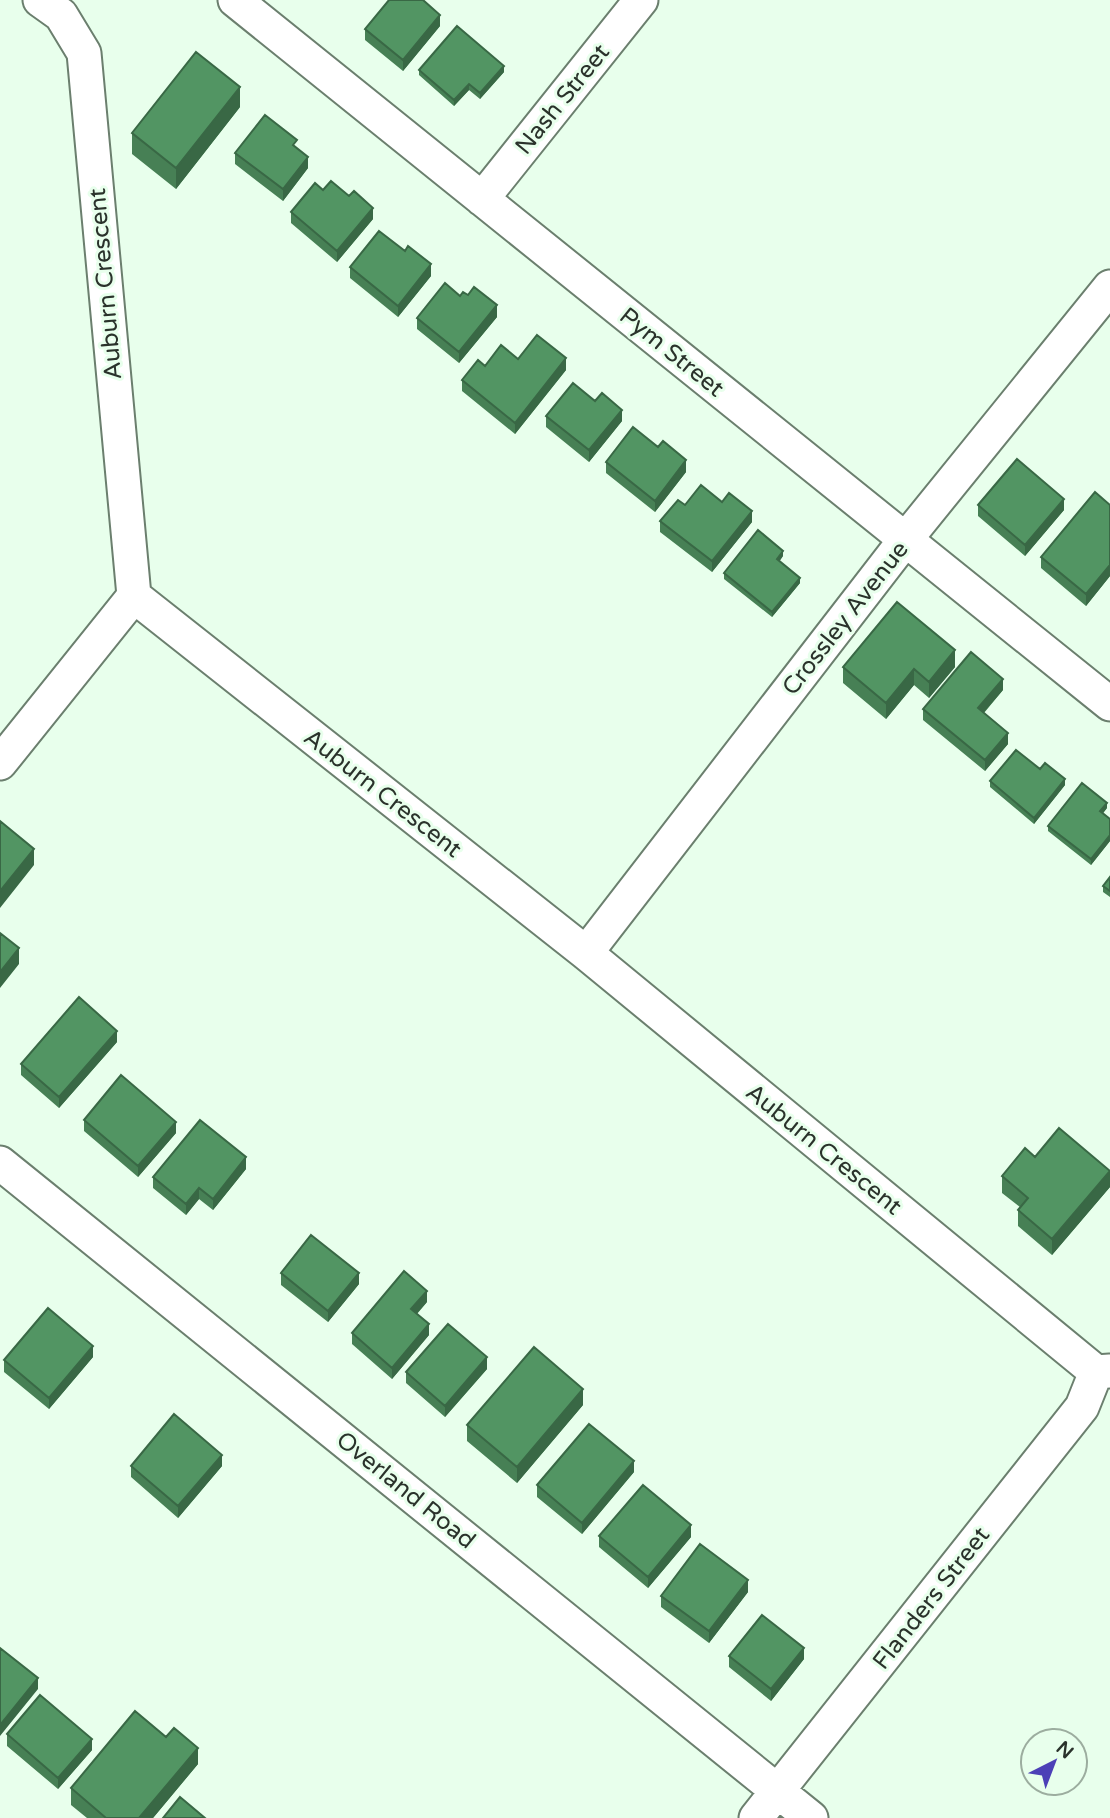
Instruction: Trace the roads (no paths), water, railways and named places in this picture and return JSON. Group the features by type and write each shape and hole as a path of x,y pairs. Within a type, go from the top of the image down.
{"street":[{"name":"Auburn Crescent","path":"40,0 61,15 84,53 134,596 586,953 1103,1372"},
{"name":"Pym Street","path":"235,0 1110,704"},
{"name":"Nash Street","path":"482,199 641,0"},
{"name":"Crossley Avenue","path":"586,953 905,540 1110,287"},
{"path":"0,764 134,596"},
{"name":"Overland Road","path":"0,1163 811,1818"},
{"name":"Flanders Street","path":"756,1818 1082,1407 1103,1372"}]}
